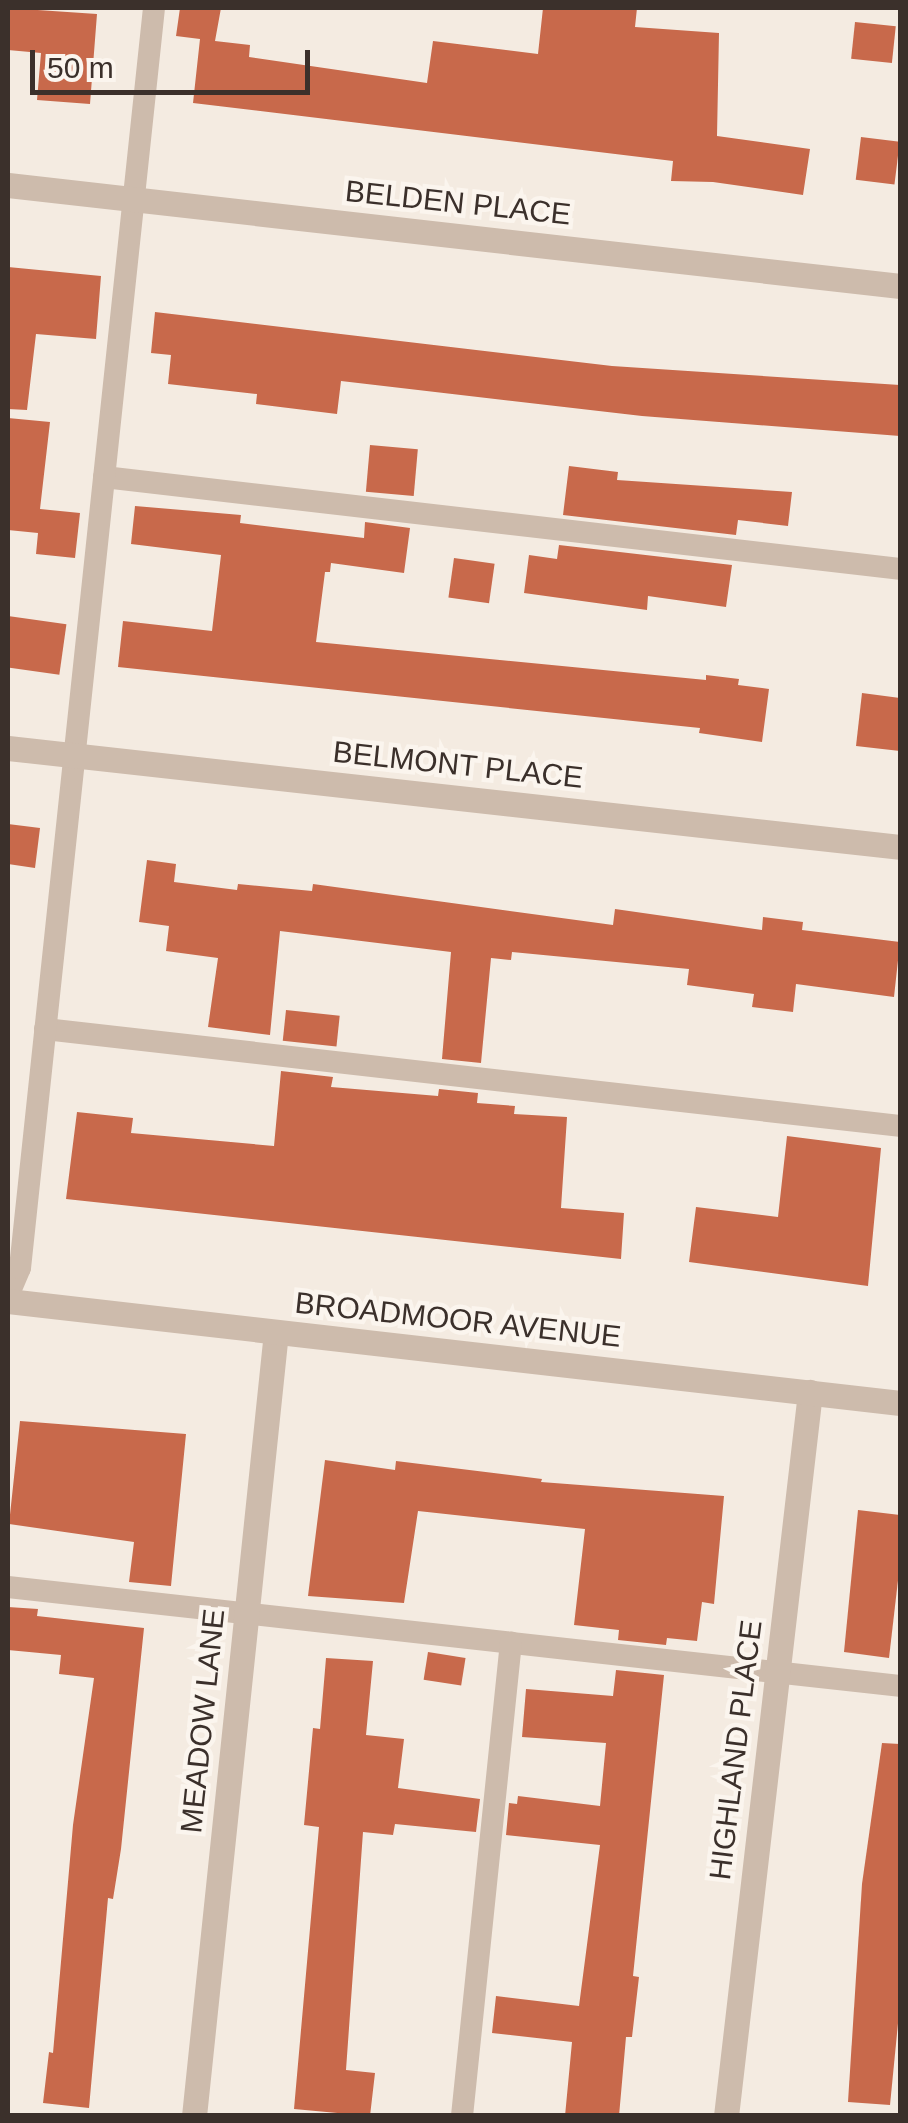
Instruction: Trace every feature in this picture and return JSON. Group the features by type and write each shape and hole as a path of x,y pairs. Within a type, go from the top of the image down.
{"street":[{"name":"BELDEN PLACE","path":"8,184 900,286"},
{"name":"BELMONT PLACE","path":"8,748 900,847"},
{"name":"BROADMOOR AVENUE","path":"8,1298 900,1403"},
{"name":"MEADOW LANE","path":"194,2116 276,1332"},
{"name":"HIGHLAND PLACE","path":"726,2116 810,1392"}],"lane":[{"path":"8,1298 20,1268 154,8"},
{"path":"104,478 900,569"},
{"path":"45,1029 900,1126"},
{"path":"8,1587 900,1686"},
{"path":"462,2116 511,1644"}],"building":[{"path":"8,8 97,14 90,104 37,100 41,53 8,50"},
{"path":"180,8 221,8 215,41 250,45 249,57 427,83 433,41 538,54 543,8 637,8 635,27 719,33 717,136 810,149 803,195 713,182 671,181 673,161 193,103 200,39 176,36"},
{"path":"855,22 896,26 892,63 851,59"},
{"path":"861,137 900,142 894,184 856,180"},
{"path":"8,267 101,276 96,339 36,334 27,410 8,409"},
{"path":"155,312 612,366 900,385 900,436 642,416 341,381 337,414 256,404 257,394 168,384 171,355 151,353"},
{"path":"8,418 50,422 40,509 80,513 75,558 36,554 38,533 8,530"},
{"path":"370,445 418,449 414,496 366,492"},
{"path":"569,466 618,472 617,480 792,492 788,526 738,520 736,535 563,515"},
{"path":"135,506 241,515 240,523 364,538 365,522 410,528 404,573 331,563 330,572 325,572 316,642 706,680 706,675 739,679 738,685 769,689 762,742 699,733 700,728 118,667 123,621 212,631 221,555 131,544"},
{"path":"559,545 732,565 726,607 648,596 647,610 524,593 529,555 557,559"},
{"path":"454,558 495,564 489,603 448,598"},
{"path":"8,616 66,624 59,675 8,668"},
{"path":"862,693 900,698 900,751 856,746"},
{"path":"8,824 40,828 35,868 8,864"},
{"path":"147,860 176,864 174,882 237,890 238,884 312,891 313,884 613,925 615,909 762,930 763,917 803,922 802,930 900,942 894,997 796,984 793,1012 752,1007 754,994 687,985 689,969 512,952 511,960 491,958 481,1063 442,1059 451,952 280,931 270,1035 208,1027 218,958 166,951 169,926 139,922"},
{"path":"286,1010 340,1016 336,1046 283,1041"},
{"path":"281,1071 333,1077 331,1087 438,1096 439,1089 478,1093 477,1103 515,1106 514,1114 567,1117 561,1208 624,1213 621,1259 66,1199 77,1112 133,1118 131,1133 274,1146"},
{"path":"787,1136 881,1148 868,1286 689,1262 696,1207 778,1217"},
{"path":"20,1421 186,1434 171,1586 129,1582 134,1542 9,1524"},
{"path":"325,1460 395,1470 396,1461 542,1479 541,1482 724,1496 714,1604 702,1602 697,1641 667,1638 666,1645 618,1640 619,1630 574,1625 585,1529 418,1511 404,1603 308,1596"},
{"path":"858,1510 900,1515 900,1563 889,1658 844,1652"},
{"path":"8,1607 38,1609 37,1616 144,1628 121,1849 113,1899 108,1898 89,2108 43,2103 49,2052 53,2053 73,1825 94,1678 59,1674 61,1655 8,1650"},
{"path":"428,1652 466,1658 461,1686 424,1680"},
{"path":"326,1658 373,1661 366,1735 404,1739 398,1788 480,1799 476,1832 395,1824 393,1835 363,1832 346,2070 375,2073 370,2116 294,2109 319,1827 304,1825 313,1728 320,1729"},
{"path":"616,1670 664,1675 633,1976 639,1977 632,2037 626,2037 619,2116 565,2116 572,2042 492,2033 496,1996 579,2006 600,1845 506,1835 509,1803 517,1804 518,1796 600,1806 606,1743 522,1737 526,1689 613,1696"},
{"path":"882,1743 900,1744 900,2003 890,2105 848,2102 862,1884"}]}
